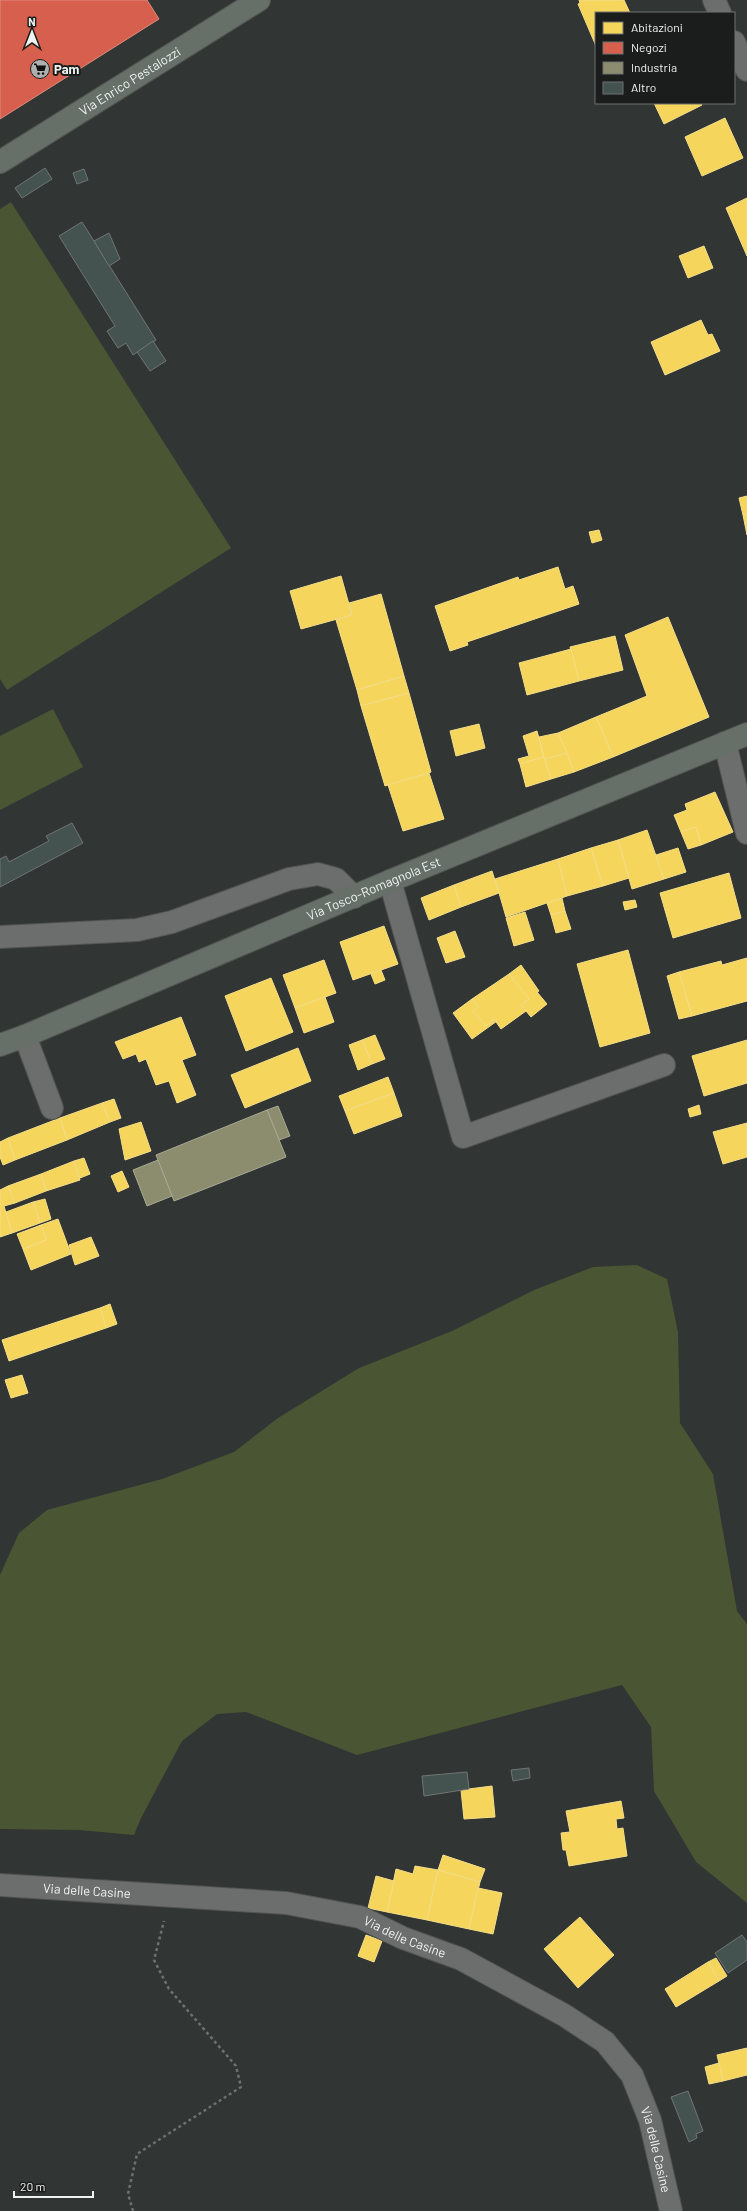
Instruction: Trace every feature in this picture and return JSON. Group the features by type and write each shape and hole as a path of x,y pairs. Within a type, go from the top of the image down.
{"main road":[{"name":"Via Enrico Pestalozzi","path":"0,162 258,0"},
{"name":"Via Tosco-Romagnola Est","path":"0,1044 25,1036 390,881 747,734"}],"street":[{"path":"714,0 720,12"},
{"path":"735,44 747,70"},
{"path":"724,743 747,833"},
{"path":"0,937 137,930 172,922 289,879 318,874 336,879 354,897"},
{"path":"390,881 463,1137 664,1065"},
{"path":"25,1036 52,1108"},
{"name":"Via delle Casine","path":"0,1885 286,1903 360,1917 403,1938 460,1959 564,2014 605,2042 632,2075 650,2120 671,2211"}],"path":[{"path":"133,2211 128,2194 137,2154 241,2087 236,2066 169,1989 154,1960 171,1895"}],"green space":[{"path":"11,202 231,548 7,690 0,679 0,209"},
{"path":"53,709 83,767 0,810 0,736"},
{"path":"637,1265 667,1279 678,1332 680,1423 713,1474 737,1611 747,1624 747,1903 696,1862 654,1791 651,1727 622,1685 357,1755 246,1712 217,1714 182,1741 141,1818 134,1835 79,1830 0,1829 0,1575 19,1533 47,1510 162,1479 234,1452 278,1418 359,1368 452,1331 534,1290 593,1267"}],"building: Abitazioni":[{"path":"579,0 624,0 630,12 595,12 595,44 578,4 580,3"},
{"path":"654,104 702,104 702,105 664,124"},
{"path":"725,118 743,158 702,176 685,137"},
{"path":"747,198 747,256 726,208"},
{"path":"704,246 713,268 688,278 679,256"},
{"path":"701,320 708,335 712,334 720,351 665,375 651,342"},
{"path":"747,496 747,514 743,515 739,498"},
{"path":"747,514 747,535 743,515"},
{"path":"599,530 602,540 592,543 589,532"},
{"path":"558,567 565,589 573,586 579,604 467,642 468,645 450,651 435,606 518,577 519,580"},
{"path":"341,576 352,615 301,629 290,591"},
{"path":"381,594 404,676 357,690 336,620 352,615 349,603"},
{"path":"668,617 709,717 613,757 596,717 647,696 625,635"},
{"path":"615,636 623,670 579,681 570,647"},
{"path":"571,649 579,681 527,695 519,663"},
{"path":"404,676 409,693 361,706 357,690"},
{"path":"409,693 431,772 385,786 361,706"},
{"path":"596,717 613,757 574,772 558,733"},
{"path":"479,724 485,748 456,756 450,731"},
{"path":"537,731 544,757 520,764 518,759 529,756 523,736"},
{"path":"558,733 567,753 544,759 539,737"},
{"path":"567,753 574,772 551,779 544,759"},
{"path":"544,757 551,779 526,787 520,764"},
{"path":"429,773 444,819 403,831 388,785"},
{"path":"715,792 733,832 701,845 696,827 681,832 674,815 687,810 685,804"},
{"path":"696,827 701,845 688,849 681,832"},
{"path":"647,830 664,879 632,889 618,840"},
{"path":"618,840 629,878 603,886 591,848"},
{"path":"591,848 603,886 567,896 558,859"},
{"path":"678,848 686,872 664,879 656,855"},
{"path":"558,859 567,896 506,917 495,879"},
{"path":"492,871 499,893 461,907 454,885"},
{"path":"729,873 741,918 673,938 660,893"},
{"path":"454,885 461,907 429,920 421,898"},
{"path":"562,898 565,911 551,915 547,903"},
{"path":"635,900 637,907 625,910 623,902"},
{"path":"565,911 571,929 556,933 551,915"},
{"path":"525,912 534,940 514,946 506,918"},
{"path":"384,926 398,964 353,980 340,942"},
{"path":"455,931 465,957 446,963 437,938"},
{"path":"628,950 650,1033 600,1047 577,964"},
{"path":"747,958 747,1001 692,1016 679,972 721,961 722,965"},
{"path":"324,960 336,993 295,1008 283,975"},
{"path":"521,965 539,991 537,992 547,1004 531,1017 521,1005 529,999 509,974"},
{"path":"381,970 385,980 375,984 371,974"},
{"path":"679,972 692,1016 679,1019 667,976"},
{"path":"509,974 529,999 521,1005 526,1011 501,1029 494,1019 486,1026 473,1011 478,1007 472,999"},
{"path":"271,978 293,1032 246,1051 225,996"},
{"path":"325,997 334,1022 304,1033 295,1008"},
{"path":"472,999 478,1007 473,1011 486,1026 494,1019 497,1021 472,1039 453,1013"},
{"path":"181,1017 196,1055 182,1060 196,1095 177,1103 169,1081 156,1085 146,1059 139,1062 136,1054 123,1059 115,1042"},
{"path":"375,1035 385,1059 372,1064 362,1040"},
{"path":"362,1040 372,1064 358,1070 349,1045"},
{"path":"747,1040 747,1083 704,1096 692,1056"},
{"path":"298,1048 311,1081 245,1108 231,1075"},
{"path":"388,1077 394,1093 345,1111 339,1096"},
{"path":"394,1093 402,1116 354,1134 345,1111"},
{"path":"114,1099 121,1118 110,1122 102,1103"},
{"path":"102,1103 110,1122 67,1140 60,1118"},
{"path":"699,1105 701,1114 690,1117 688,1109"},
{"path":"60,1118 67,1140 15,1160 8,1138"},
{"path":"141,1122 151,1151 125,1160 119,1129"},
{"path":"747,1123 747,1157 723,1164 713,1132"},
{"path":"8,1138 15,1160 3,1165 0,1157 0,1142"},
{"path":"84,1158 90,1174 80,1178 74,1161"},
{"path":"74,1161 80,1180 46,1191 41,1174"},
{"path":"122,1171 129,1187 118,1192 111,1176"},
{"path":"41,1174 46,1191 15,1203 8,1186"},
{"path":"8,1186 15,1203 4,1206 12,1233 0,1237 0,1190"},
{"path":"45,1199 51,1219 40,1223 33,1202"},
{"path":"33,1202 40,1223 12,1233 6,1212"},
{"path":"58,1219 71,1254 31,1270 23,1249 46,1240 41,1225"},
{"path":"41,1225 46,1240 23,1249 17,1234"},
{"path":"91,1237 99,1256 75,1265 69,1245"},
{"path":"110,1304 117,1324 106,1328 100,1308"},
{"path":"100,1308 106,1328 9,1361 2,1340"},
{"path":"22,1375 28,1393 11,1398 5,1380"},
{"path":"492,1786 495,1817 464,1819 461,1790"},
{"path":"621,1801 624,1818 616,1819 617,1829 623,1828 627,1856 569,1866 566,1850 563,1850 561,1833 570,1832 566,1811"},
{"path":"443,1855 485,1869 480,1882 438,1870"},
{"path":"415,1866 438,1870 427,1920 387,1912 396,1869 413,1874"},
{"path":"438,1870 480,1882 469,1929 427,1920"},
{"path":"376,1876 394,1881 387,1912 368,1908"},
{"path":"478,1888 502,1893 493,1934 469,1929"},
{"path":"580,1917 614,1955 578,1988 544,1949"},
{"path":"366,1935 382,1941 374,1962 358,1956"},
{"path":"716,1958 727,1976 719,1981 708,1962"},
{"path":"708,1962 719,1981 676,2007 665,1989"},
{"path":"747,2048 747,2075 723,2081 717,2055"},
{"path":"719,2063 723,2081 709,2084 705,2067"}],"building: Negozi":[{"name":"Pam","path":"0,0 147,0 159,19 0,119"}],"building: Industria":[{"path":"278,1106 290,1136 279,1140 267,1110"},
{"path":"267,1110 286,1157 174,1201 156,1155"},
{"path":"158,1160 172,1196 147,1206 133,1170"}],"building: Altro":[{"path":"45,168 52,179 22,198 15,188"},
{"path":"84,169 88,180 77,184 73,173"},
{"path":"82,222 156,340 133,355 126,343 118,348 107,331 115,326 59,236"},
{"path":"109,233 120,259 109,266 94,241"},
{"path":"153,341 166,361 150,371 137,352"},
{"path":"72,823 83,843 0,887 0,859 6,856 9,862 49,841 46,836"},
{"path":"529,1768 530,1778 513,1781 511,1770"},
{"path":"467,1772 469,1789 424,1796 422,1776"},
{"path":"742,1935 747,1942 747,1960 728,1973 715,1953"},
{"path":"688,2091 703,2131 696,2134 697,2138 689,2142 671,2097"}],"place":[{"name":"Pam","path":"40,69"}]}
